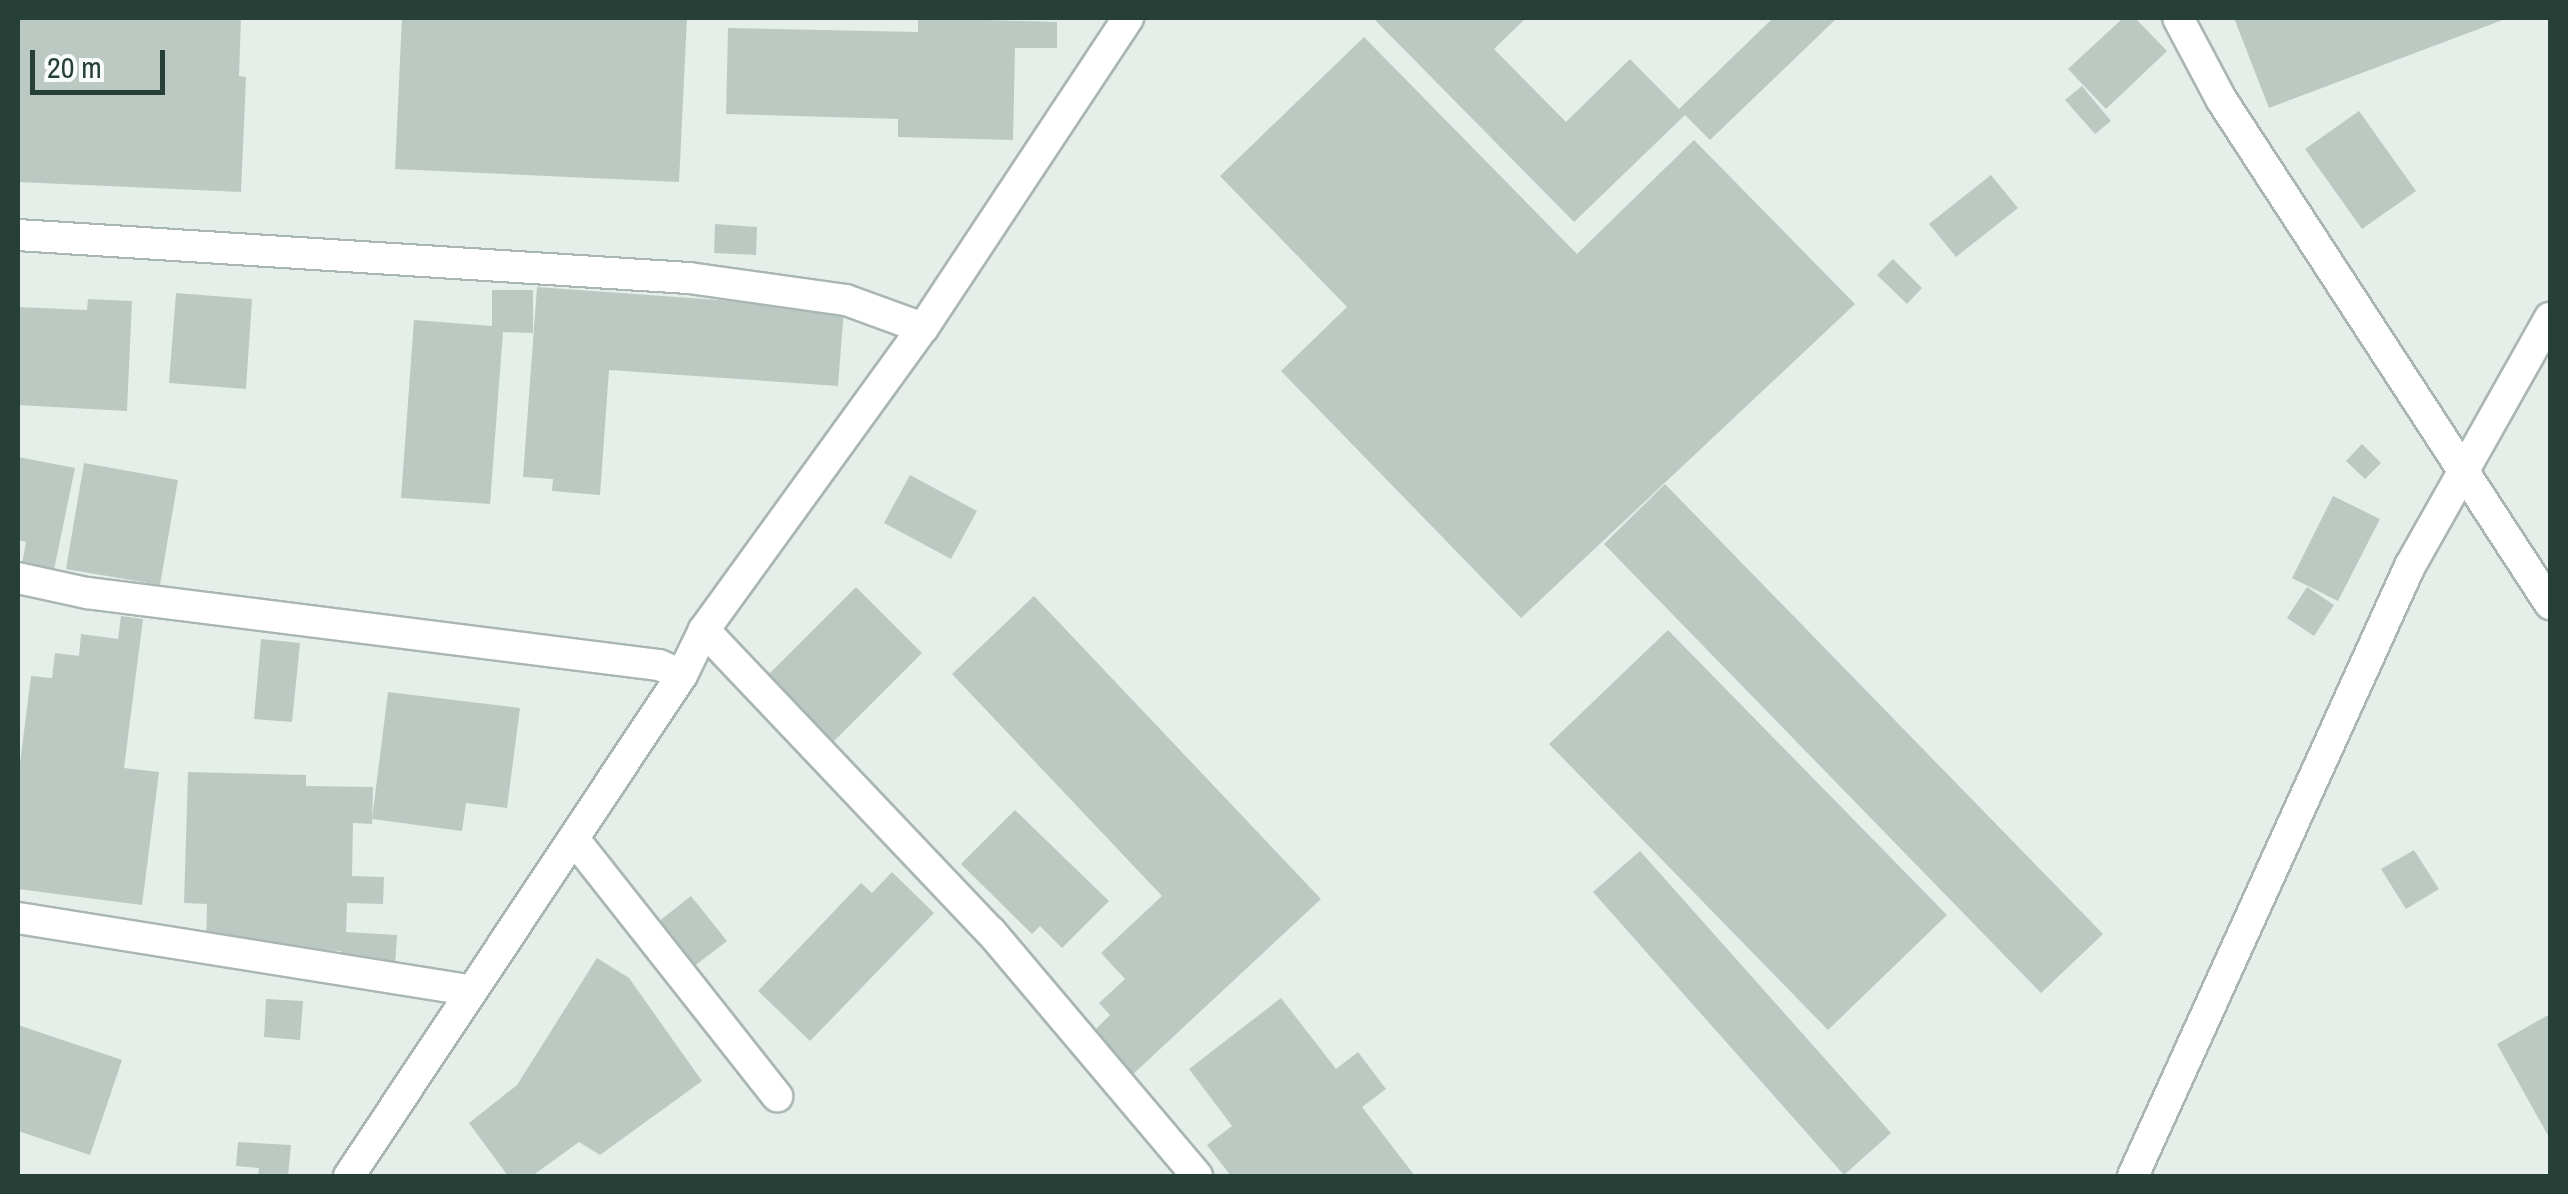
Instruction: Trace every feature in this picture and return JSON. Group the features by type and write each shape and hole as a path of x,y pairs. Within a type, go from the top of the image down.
{"street":[{"path":"349,1176 682,676 704,630 924,328 1128,18"},
{"path":"2178,18 2220,99 2550,604"},
{"path":"18,235 689,278 846,300 924,328"},
{"path":"2133,1176 2410,566 2550,318"},
{"path":"18,578 87,593 659,665 682,676"},
{"path":"704,630 991,932 1197,1176"},
{"path":"574,839 777,1096"},
{"path":"18,918 470,990"}],"building":[{"path":"18,18 241,18 239,76 246,77 241,192 18,182"},
{"path":"402,18 687,18 679,182 395,169"},
{"path":"918,18 1057,22 1057,48 1015,48 1013,140 898,137 898,119 726,114 728,28 918,32"},
{"path":"1373,18 1526,18 1494,49 1566,122 1630,59 1679,109 1773,18 1837,18 1710,140 1685,115 1574,222"},
{"path":"2123,18 2135,18 2167,51 2106,109 2068,69"},
{"path":"2234,18 2508,18 2269,108"},
{"path":"1364,37 1577,254 1694,140 1855,304 1521,618 1281,371 1347,307 1220,176"},
{"path":"2082,86 2111,121 2095,134 2065,100"},
{"path":"2359,111 2416,191 2362,229 2305,149"},
{"path":"1991,175 2018,208 1956,257 1929,224"},
{"path":"715,224 757,227 756,255 714,253"},
{"path":"1893,259 1922,288 1907,304 1877,275"},
{"path":"537,287 844,309 838,386 609,370 600,495 552,491 553,479 523,477"},
{"path":"492,290 533,290 533,333 503,332 490,504 401,498 414,320 492,326"},
{"path":"176,293 252,299 246,389 169,383"},
{"path":"88,299 132,301 127,411 18,405 18,307 87,310"},
{"path":"2362,444 2381,463 2365,479 2346,461"},
{"path":"18,457 75,468 54,570 22,564 26,542 18,540"},
{"path":"84,463 178,480 160,585 66,569"},
{"path":"910,475 977,511 951,559 884,523"},
{"path":"1665,484 2103,934 2041,993 1604,544"},
{"path":"2333,496 2380,519 2338,601 2292,578"},
{"path":"856,587 922,653 831,744 765,678"},
{"path":"2307,587 2334,605 2314,636 2287,618"},
{"path":"1034,596 1321,899 1130,1077 1090,1035 1110,1015 1099,1003 1125,979 1101,953 1162,896 952,674"},
{"path":"121,616 143,619 124,768 159,772 142,905 18,889 18,779 31,676 52,678 55,653 79,656 81,634 118,639"},
{"path":"1668,630 1947,915 1828,1030 1549,744"},
{"path":"261,639 300,643 292,722 254,719"},
{"path":"388,692 520,708 507,808 466,803 462,831 372,819"},
{"path":"188,772 306,775 306,786 373,787 372,824 353,823 352,876 384,877 383,904 347,903 346,932 397,935 395,967 341,964 341,951 206,948 207,904 184,903"},
{"path":"1015,810 1109,901 1062,948 1040,926 1032,934 961,864"},
{"path":"2414,850 2439,889 2406,909 2381,869"},
{"path":"1640,851 1891,1133 1844,1175 1593,892"},
{"path":"892,872 934,913 810,1041 758,991 861,883 872,893"},
{"path":"691,896 727,941 693,967 658,922"},
{"path":"597,958 629,978 702,1081 600,1155 579,1142 532,1176 508,1176 469,1123 517,1085"},
{"path":"1281,998 1336,1069 1358,1052 1386,1089 1362,1107 1415,1176 1231,1176 1207,1145 1232,1126 1189,1069"},
{"path":"266,999 303,1001 300,1040 264,1037"},
{"path":"2550,1014 2550,1139 2497,1044"},
{"path":"18,1025 122,1060 90,1155 18,1131"},
{"path":"238,1142 291,1145 288,1176 258,1176 259,1168 236,1166"}]}
